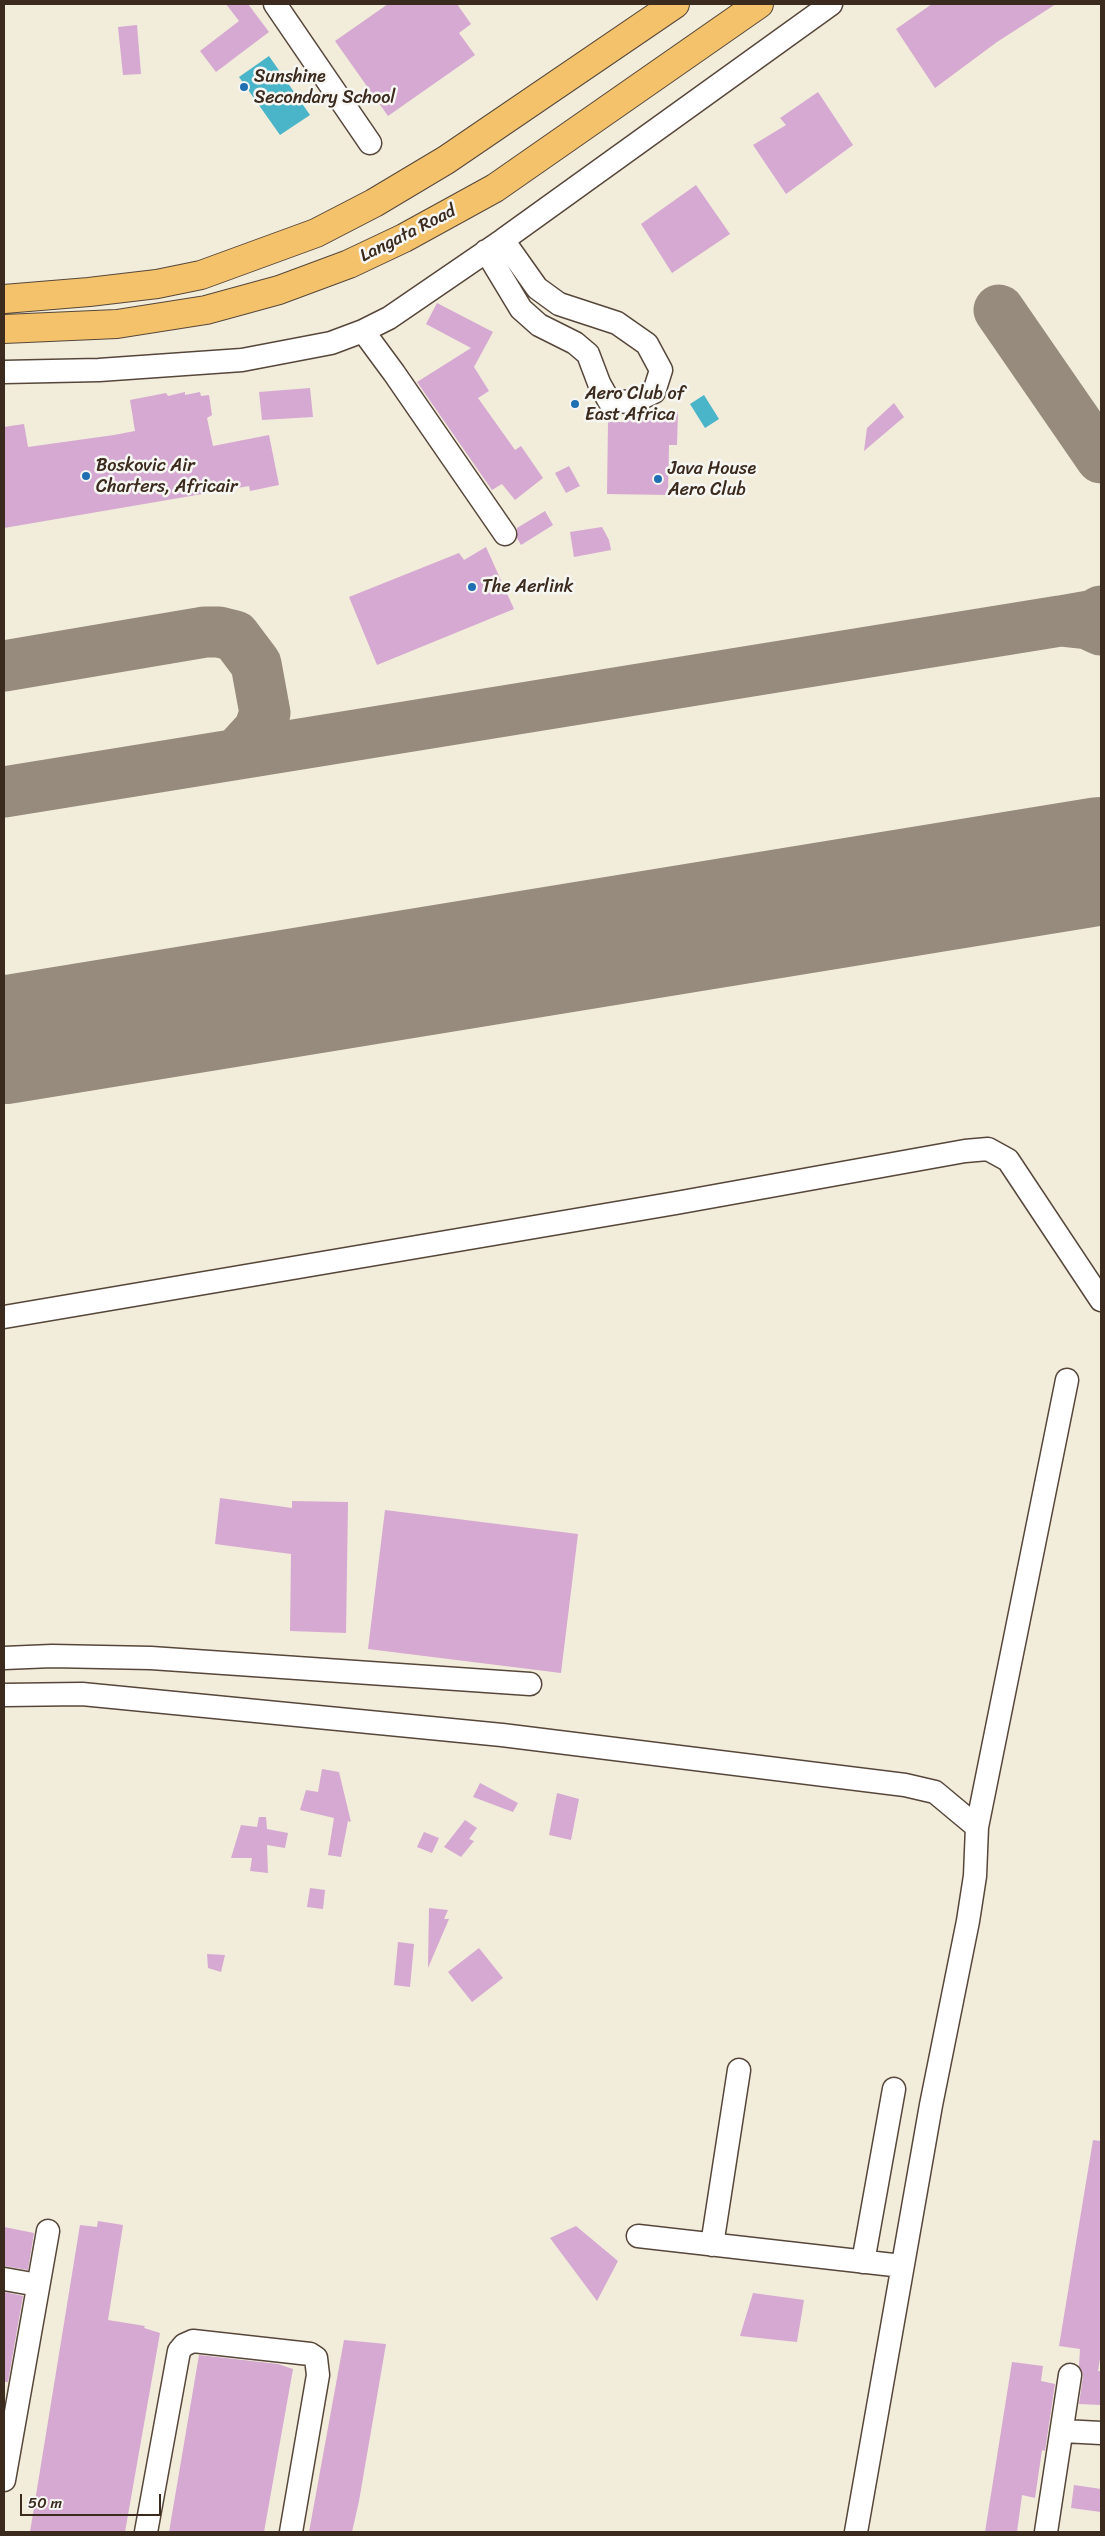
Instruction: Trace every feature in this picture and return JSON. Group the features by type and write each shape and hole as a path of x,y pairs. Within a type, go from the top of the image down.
{"main road":[{"path":"4,299 99,291 156,284 201,275 316,233 374,204 446,160 675,4"},
{"name":"Langata Road","path":"4,329 117,324 206,310 279,290 349,264 404,238 495,188 760,4"}],"street":[{"path":"275,4 370,143"},
{"path":"4,372 100,370 242,360 331,343 363,331 389,318 495,245 831,4"},
{"path":"495,245 537,288 559,304 617,323 647,344 661,370 654,392 633,402 609,401 599,383 588,354 575,343 538,325 521,309 495,245"},
{"path":"363,331 505,534"},
{"path":"4,1317 656,1207 965,1151 988,1149 1008,1160 1101,1300"},
{"path":"856,2532 931,2105 968,1921 975,1876 977,1827 1067,1380"},
{"path":"4,1658 52,1656 151,1658 530,1684"},
{"path":"4,1695 82,1694 492,1734 905,1785 935,1792 977,1827"},
{"path":"712,2245 739,2070"},
{"path":"863,2262 894,2089"},
{"path":"4,2480 48,2231"},
{"path":"638,2236 902,2266"},
{"path":"4,2279 38,2285"},
{"path":"146,2532 179,2350 184,2345 193,2341 310,2354 316,2358 318,2375 291,2532"},
{"path":"1046,2532 1063,2432 1070,2375"},
{"path":"1063,2432 1101,2433"}],"water":[{"path":"269,56 310,115 280,135 239,77"},
{"path":"704,395 719,419 705,428 690,404"}],"building":[{"path":"226,4 248,4 269,32 216,72 200,51 239,21"},
{"path":"388,4 457,4 471,24 459,33 475,55 388,116 335,41"},
{"path":"932,4 1056,4 997,42 935,88 896,29"},
{"path":"137,25 141,74 123,75 118,27"},
{"path":"818,92 853,145 786,194 753,145 786,125 780,118"},
{"path":"696,185 730,234 672,273 641,224"},
{"path":"437,303 493,332 474,367 489,391 478,398 515,450 521,446 543,478 515,500 502,484 492,490 417,382 471,348 426,324"},
{"path":"310,388 313,417 262,420 259,392"},
{"path":"185,392 185,395 200,392 201,396 209,395 212,415 207,418 213,446 269,435 279,485 250,491 249,486 4,528 4,427 24,424 28,447 135,431 130,400 166,393 168,396"},
{"path":"894,403 904,417 864,451 867,428"},
{"path":"644,411 678,412 677,445 669,445 668,495 607,494 608,422 624,422 624,415 633,415"},
{"path":"569,466 580,486 566,493 555,473"},
{"path":"545,511 553,525 521,545 517,538 517,528"},
{"path":"602,527 609,540 611,550 574,557 570,532"},
{"path":"486,547 514,609 377,665 349,597 459,553 464,560"},
{"path":"220,1498 292,1508 292,1501 348,1502 346,1633 290,1631 291,1554 215,1544"},
{"path":"385,1510 578,1534 561,1673 368,1649"},
{"path":"322,1769 339,1772 351,1822 348,1821 341,1857 328,1855 334,1818 300,1810 306,1790 318,1792"},
{"path":"480,1783 518,1803 513,1812 473,1797"},
{"path":"557,1793 579,1799 571,1840 549,1835"},
{"path":"259,1817 266,1817 267,1829 288,1833 285,1848 267,1845 268,1873 250,1871 252,1858 231,1858 241,1825 257,1827"},
{"path":"465,1820 477,1828 469,1839 474,1841 461,1857 444,1847"},
{"path":"424,1832 439,1838 432,1853 417,1847"},
{"path":"310,1888 325,1890 323,1909 307,1907"},
{"path":"429,1908 448,1910 444,1919 449,1919 428,1968"},
{"path":"398,1942 414,1944 410,1987 394,1985"},
{"path":"479,1948 503,1978 472,2002 448,1972"},
{"path":"207,1954 225,1955 221,1972 208,1968"},
{"path":"1093,2140 1101,2141 1101,2352 1098,2371 1101,2371 1101,2405 1079,2404 1083,2376 1079,2366 1080,2349 1059,2346"},
{"path":"98,2221 123,2225 108,2320 145,2326 144,2328 160,2333 125,2532 30,2532 80,2225 97,2227"},
{"path":"576,2226 618,2261 597,2301 550,2238"},
{"path":"4,2227 34,2233 28,2270 4,2266"},
{"path":"4,2292 23,2296 8,2382 4,2382"},
{"path":"753,2293 804,2300 797,2342 740,2336"},
{"path":"344,2340 386,2344 359,2501 352,2532 309,2532"},
{"path":"199,2355 278,2364 293,2369 264,2532 169,2532"},
{"path":"1012,2362 1043,2366 1041,2381 1055,2384 1045,2451 1042,2450 1035,2498 1022,2495 1017,2532 985,2532"},
{"path":"1074,2485 1101,2489 1101,2512 1071,2508"}],"taxiway":[{"path":"999,310 1101,458"},
{"path":"1101,611 1094,615 1060,621 1088,624 1101,630"},
{"path":"4,792 1060,621"},
{"path":"4,666 205,632 219,632 235,636 256,664 265,713 259,730 237,754"},
{"path":"1046,870 1101,857"}],"runway":[{"path":"4,1040 1101,861"}],"place":[{"name":"Sunshine Secondary School","path":"244,87"},
{"name":"Aero Club of East Africa","path":"575,404"},
{"name":"Boskovic Air Charters, Africair","path":"86,476"},
{"name":"Java House Aero Club","path":"658,479"},
{"name":"The Aerlink","path":"472,587"}]}
